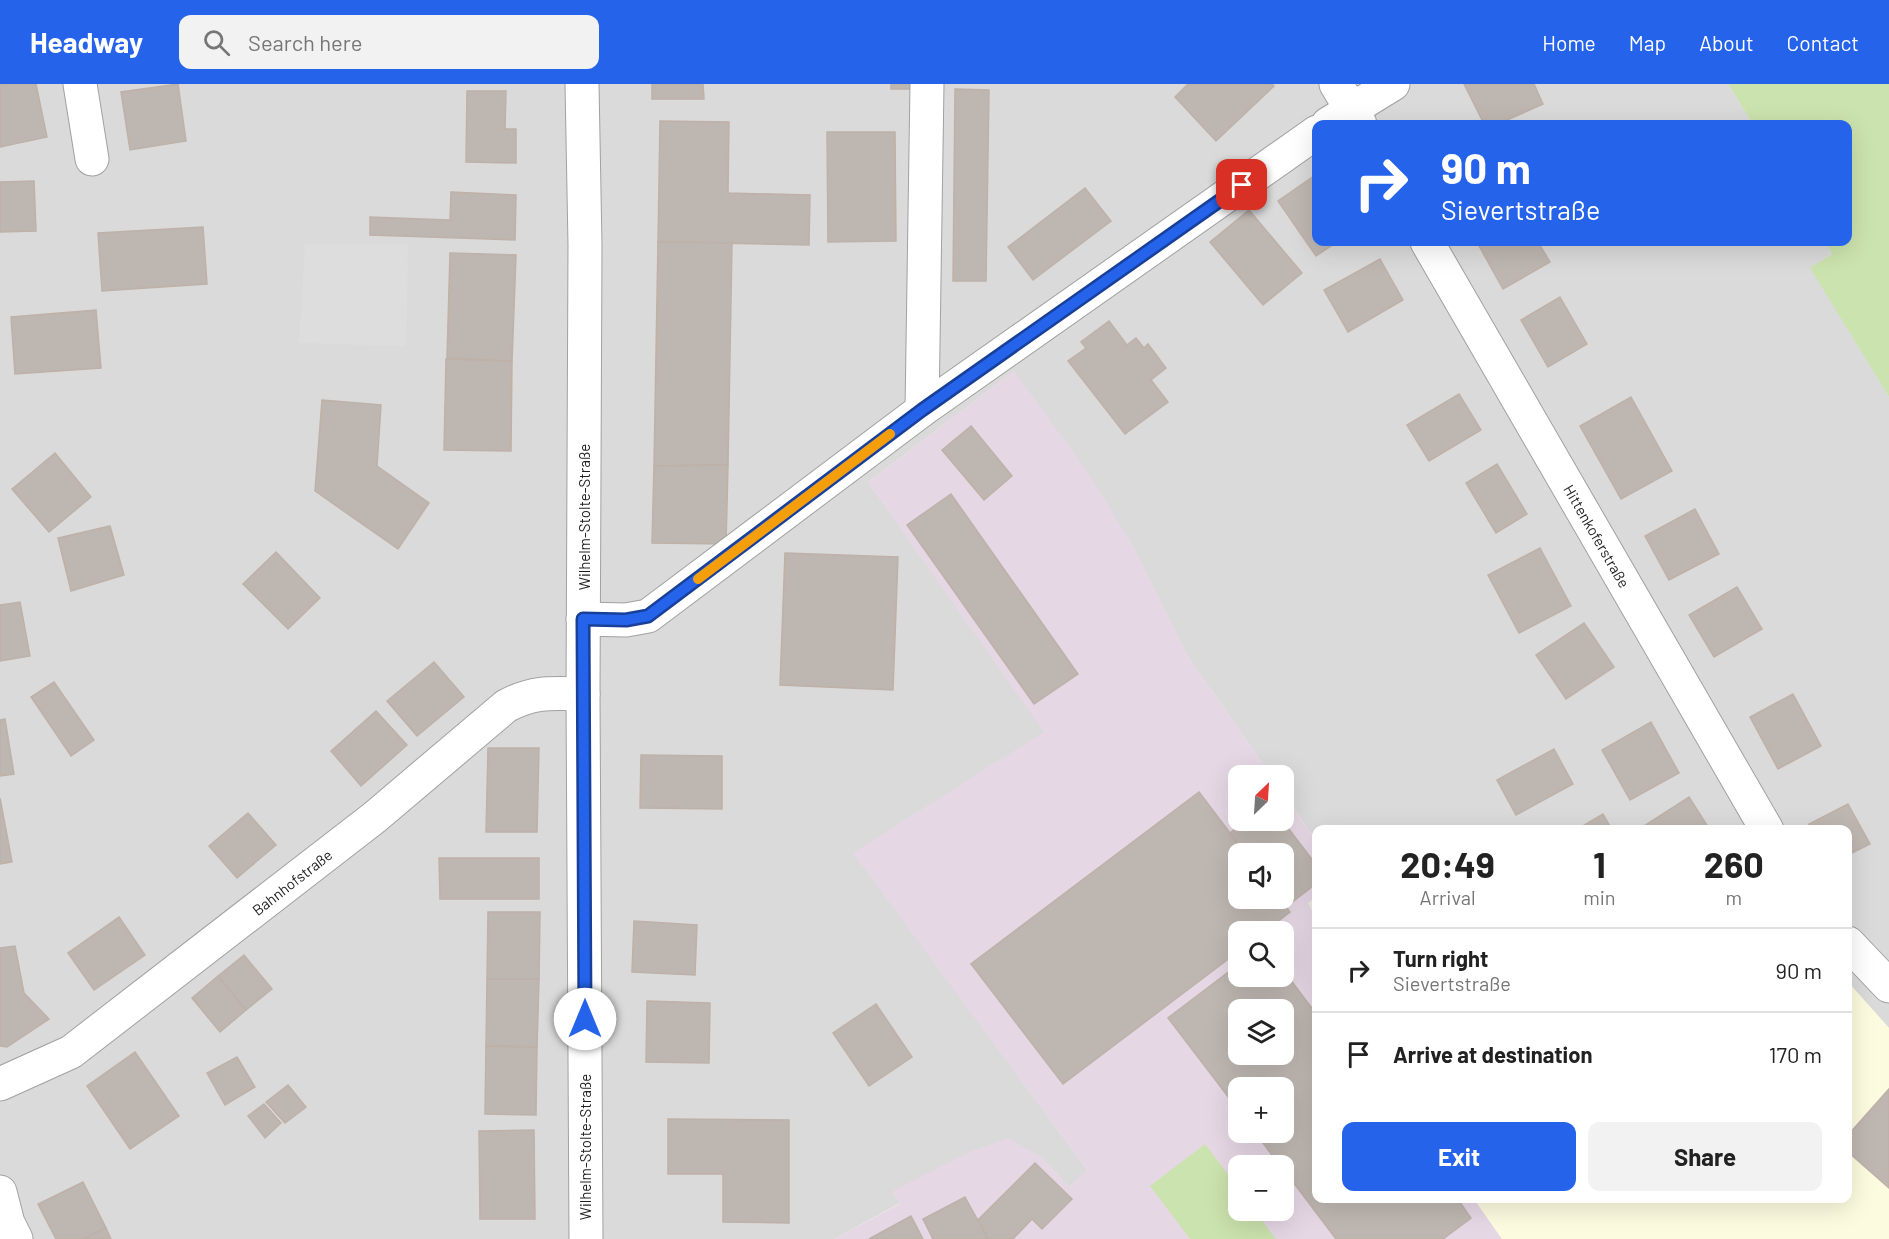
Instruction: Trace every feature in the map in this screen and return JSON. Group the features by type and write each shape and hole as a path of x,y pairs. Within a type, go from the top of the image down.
{"street":[{"path":"80,84 92,159"},
{"name":"Wilhelm-Stolte-Straße","path":"582,84 585,302 583,694 586,1239"},
{"path":"922,410 927,84"},
{"path":"1344,110 1393,84"},
{"path":"583,619 626,620 648,616 922,410 1312,136"},
{"name":"Hittenkoferstraße","path":"1429,246 1764,825"},
{"name":"Bahnhofstraße","path":"0,1084 71,1052 375,817 506,706 523,697 545,693 583,694"},
{"path":"1852,947 1889,986"},
{"path":"0,1192 8,1223 16,1239"}],"shaded area":[{"path":"0,84 1728,84 1750,120 1312,120 1312,246 1827,246 1832,254 1811,268 1889,397 1889,1028 1852,986 1852,825 1312,825 1312,835 1294,809 1294,765 1264,765 1188,657 1131,543 1014,371 868,482 1045,732 854,853 1088,1171 1069,1187 1041,1157 893,1192 900,1203 834,1239 0,1239"},
{"path":"305,244 408,244 406,346 299,343"},
{"path":"1014,371 1086,470 1131,543 1188,657 1264,765 1228,765 1228,831 1294,831 1294,809 1312,835 1312,900 1308,903 1312,911 1312,1203 1477,1203 1502,1239 834,1239 900,1204 893,1191 970,1152 1009,1138 1041,1157 1069,1187 1088,1171 853,853 1044,732 868,482"},
{"path":"1852,986 1889,1028 1889,1239 1502,1239 1477,1203 1852,1203"}],"green space":[{"path":"1728,84 1889,84 1889,397 1810,268 1832,254 1827,246 1852,246 1852,120 1750,120"},
{"path":"1205,1144 1228,1174 1228,1221 1262,1221 1276,1239 1190,1239 1150,1186"}],"building":[{"path":"0,84 36,84 47,137 0,147"},
{"path":"178,84 186,141 130,150 121,92"},
{"path":"652,84 703,84 704,99 652,99"},
{"path":"891,84 918,84 918,89 891,89"},
{"path":"1188,84 1272,84 1274,86 1216,141 1175,97"},
{"path":"1464,84 1534,84 1543,104 1507,120 1482,120"},
{"path":"955,89 989,90 986,281 953,281"},
{"path":"467,91 506,91 505,129 516,129 516,163 466,162"},
{"path":"660,121 729,122 728,193 810,195 809,245 658,242"},
{"path":"827,132 895,132 896,241 828,242"},
{"path":"1312,177 1312,246 1331,246 1316,256 1278,201"},
{"path":"34,181 36,231 0,232 0,182"},
{"path":"1085,188 1111,221 1033,280 1008,247"},
{"path":"451,192 516,195 515,240 370,235 370,217 450,220"},
{"path":"1249,210 1302,273 1263,305 1210,242"},
{"path":"203,227 207,284 102,291 98,233"},
{"path":"658,242 732,243 728,465 654,466"},
{"path":"1479,246 1540,246 1550,262 1503,289"},
{"path":"450,253 516,255 512,361 447,358"},
{"path":"1380,259 1403,300 1348,332 1324,290"},
{"path":"1560,297 1587,344 1548,367 1521,320"},
{"path":"96,310 101,368 15,374 11,317"},
{"path":"1109,321 1127,345 1136,338 1144,348 1148,344 1166,368 1151,380 1168,402 1125,434 1068,361 1086,348 1081,342"},
{"path":"446,359 512,361 511,451 444,450"},
{"path":"1459,394 1481,430 1429,461 1407,425"},
{"path":"1631,397 1672,471 1621,499 1580,426"},
{"path":"322,400 381,405 377,466 429,503 398,549 315,491"},
{"path":"971,426 1012,476 984,500 942,450"},
{"path":"55,453 91,497 49,532 12,489"},
{"path":"1497,464 1527,514 1496,533 1466,483"},
{"path":"728,465 726,544 652,543 654,466"},
{"path":"951,494 1078,674 1034,704 907,525"},
{"path":"1695,509 1719,554 1669,580 1645,536"},
{"path":"110,526 124,575 71,591 58,538"},
{"path":"1540,548 1571,606 1519,633 1488,575"},
{"path":"276,552 320,598 288,629 243,584"},
{"path":"785,553 898,557 893,690 780,685"},
{"path":"1737,587 1762,629 1714,657 1689,615"},
{"path":"20,602 30,656 0,661 0,605"},
{"path":"1584,623 1614,667 1566,699 1536,655"},
{"path":"434,662 464,697 417,736 387,701"},
{"path":"54,682 94,740 71,756 31,697"},
{"path":"1793,694 1821,746 1778,769 1750,717"},
{"path":"376,711 407,745 361,786 331,751"},
{"path":"5,719 14,774 0,776 0,720"},
{"path":"1651,722 1679,773 1630,800 1602,750"},
{"path":"488,748 539,748 537,832 486,832"},
{"path":"1554,749 1573,784 1516,815 1497,780"},
{"path":"641,755 722,756 722,809 640,808"},
{"path":"1199,792 1238,843 1228,843 1228,909 1288,909 1290,912 1278,921 1228,921 1228,959 1063,1084 971,964"},
{"path":"1689,797 1707,825 1646,825"},
{"path":"0,798 12,862 0,864"},
{"path":"1848,804 1870,844 1852,853 1852,825 1809,824"},
{"path":"248,813 276,845 237,878 209,846"},
{"path":"1603,814 1609,825 1584,825"},
{"path":"1232,831 1290,831 1312,859 1312,887 1294,901 1294,843 1238,843 1230,833"},
{"path":"439,858 539,858 539,899 440,899"},
{"path":"488,912 540,912 539,979 487,979"},
{"path":"119,917 145,955 94,990 68,953"},
{"path":"634,921 697,925 695,975 632,972"},
{"path":"15,946 24,993 49,1019 7,1047 0,1046 0,948"},
{"path":"244,955 272,989 246,1010 218,976"},
{"path":"1228,972 1228,987 1294,987 1294,984 1312,1008 1312,1203 1460,1203 1471,1218 1443,1239 1336,1239 1294,1183 1294,1155 1272,1155 1263,1143 1294,1143 1294,1077 1228,1077 1228,1097 1168,1018"},
{"path":"218,976 246,1010 220,1032 192,998"},
{"path":"487,979 539,979 537,1047 486,1046"},
{"path":"647,1001 710,1003 709,1063 646,1062"},
{"path":"876,1004 912,1057 869,1086 833,1033"},
{"path":"486,1046 537,1047 536,1115 485,1114"},
{"path":"135,1052 179,1116 130,1149 87,1086"},
{"path":"237,1057 255,1087 225,1105 207,1073"},
{"path":"288,1085 306,1107 285,1123 266,1102"},
{"path":"1889,1089 1889,1188 1852,1156 1852,1131"},
{"path":"264,1104 281,1123 265,1138 248,1116"},
{"path":"668,1119 789,1120 789,1223 723,1222 723,1174 668,1174"},
{"path":"534,1130 535,1219 480,1219 479,1131"},
{"path":"1035,1163 1072,1199 1042,1229 1032,1219 1013,1239 988,1239 978,1220"},
{"path":"83,1182 106,1228 83,1239 56,1239 38,1204"},
{"path":"965,1197 988,1239 933,1239 923,1219"},
{"path":"911,1216 923,1239 869,1239"},
{"path":"106,1228 111,1239 83,1239"}],"slow traffic":[{"path":"698,579 890,434"}],"route":[{"path":"585,1019 583,619 626,620 648,616 922,410 1242,185"}]}
